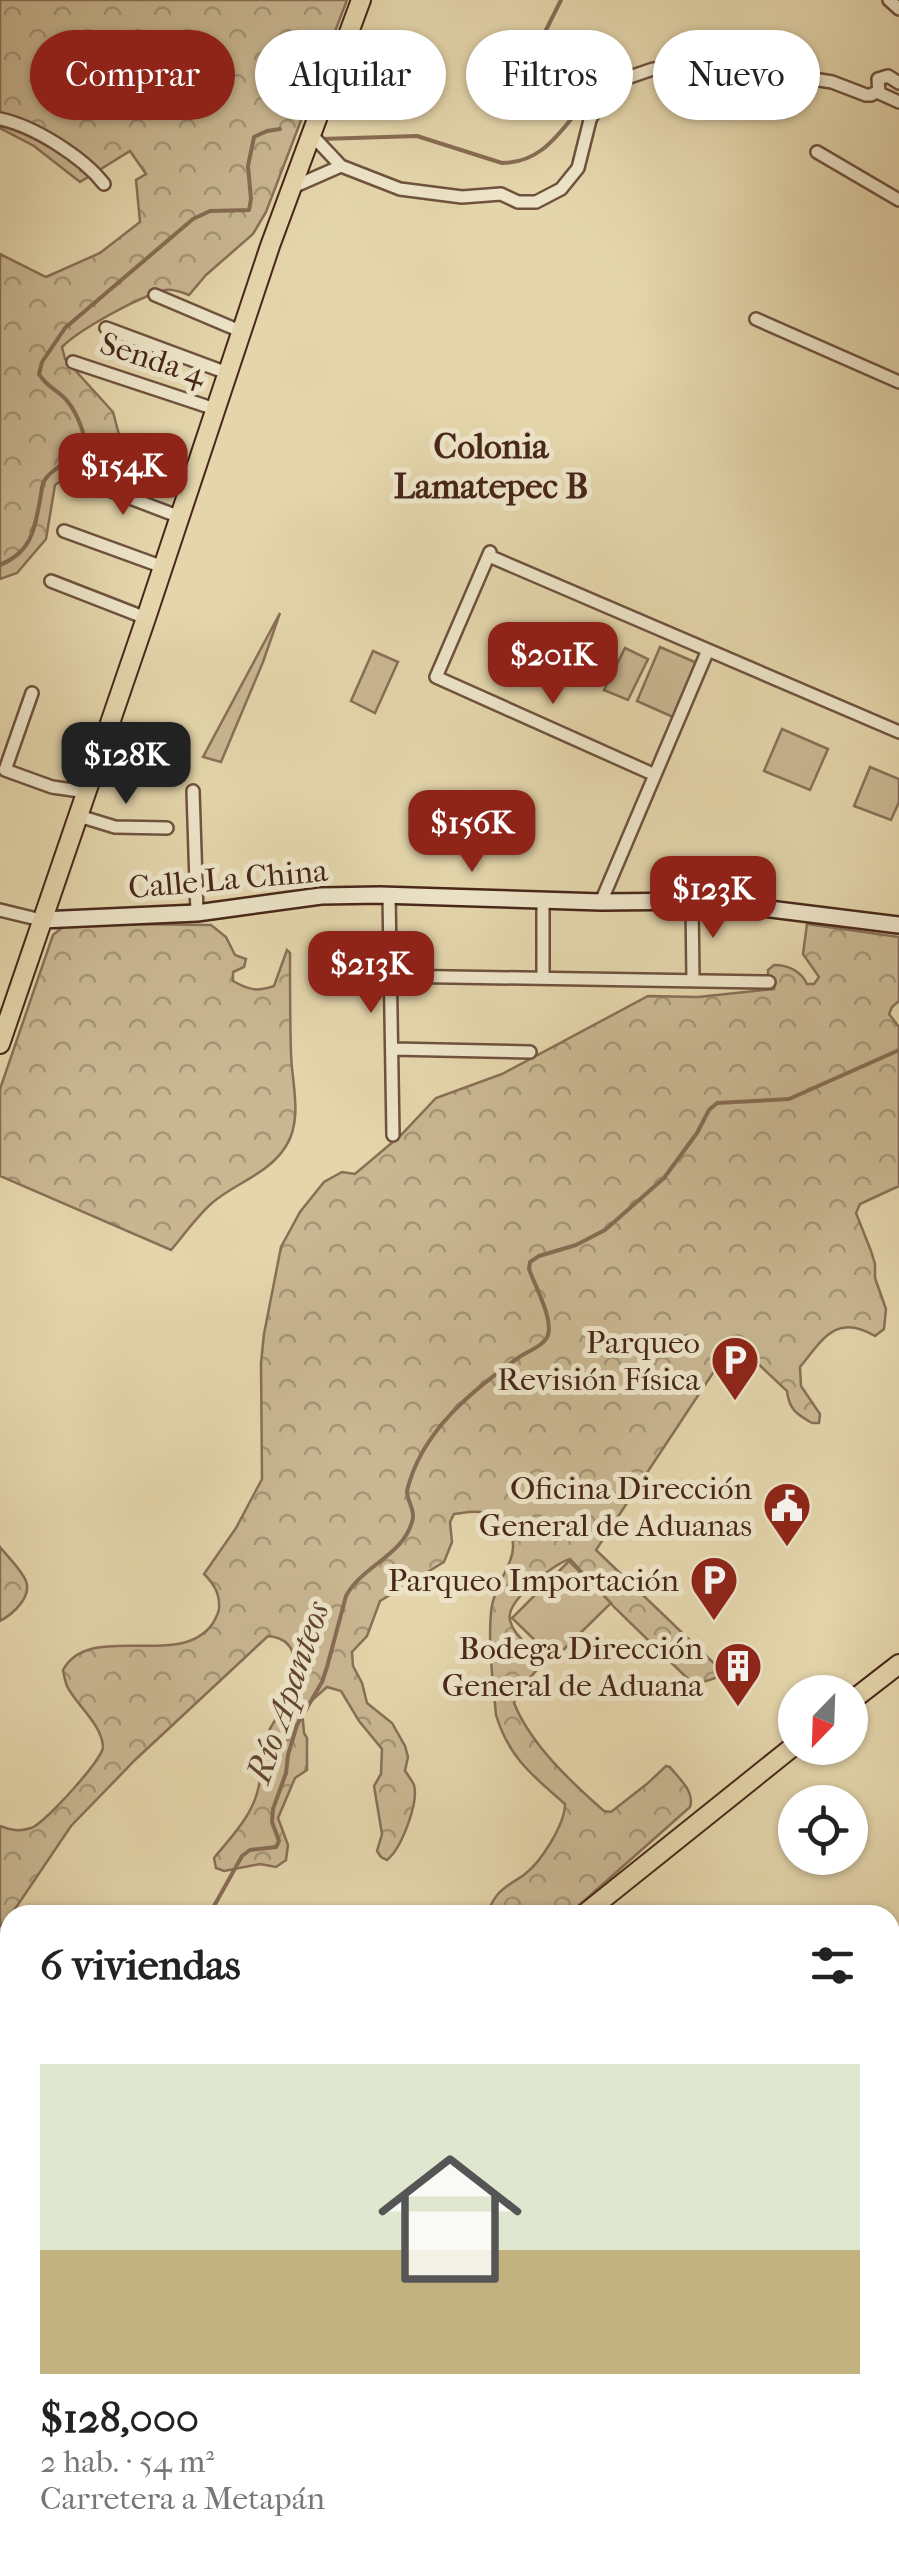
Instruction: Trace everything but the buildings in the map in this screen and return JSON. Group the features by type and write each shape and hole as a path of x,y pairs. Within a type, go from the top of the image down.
{"main road":[{"path":"0,1044 164,567 240,330 361,0"},
{"name":"Calle La China","path":"41,920 197,913 321,896 389,895 692,901 899,925"},
{"path":"868,1688 899,1664"},
{"path":"595,1905 778,1758"}],"street":[{"path":"889,0 899,9"},
{"path":"310,133 341,166 400,189 462,198 501,194 518,202 536,202 560,189 578,168 590,120 606,90 653,69 788,75 832,82 871,95 883,89 897,92 898,83 888,76 883,89"},
{"path":"0,119 49,140 104,184"},
{"path":"818,152 899,200"},
{"path":"291,188 341,166"},
{"path":"155,295 240,330"},
{"path":"756,319 899,382"},
{"path":"106,328 227,373"},
{"name":"Senda 4","path":"74,362 215,408"},
{"path":"80,480 180,517"},
{"path":"64,531 164,567"},
{"path":"654,775 436,677 490,552 899,732"},
{"path":"51,581 146,618"},
{"path":"600,902 708,650"},
{"path":"32,693 4,770 52,787 87,792"},
{"path":"193,791 197,913"},
{"path":"79,816 115,827 167,828"},
{"path":"389,895 393,1135"},
{"path":"543,900 543,978"},
{"path":"692,901 693,980"},
{"path":"0,910 41,920"},
{"path":"390,976 769,982"},
{"path":"392,1049 530,1052"}],"green space":[{"path":"0,0 347,0 336,30 255,30 255,120 301,120 266,212 253,234 189,295 166,290 141,299 62,347 65,359 113,412 126,461 74,474 55,485 46,539 17,573 0,579 0,254 46,277 100,253 140,222 136,180 146,174 130,151 80,182 34,146 0,128"},
{"path":"280,613 221,762 203,757"},
{"path":"660,647 697,663 673,717 637,701"},
{"path":"625,648 648,659 628,700 604,690"},
{"path":"373,651 398,662 375,713 351,701"},
{"path":"782,729 828,749 810,790 764,771"},
{"path":"870,767 899,779 899,802 891,820 854,806"},
{"path":"807,924 899,937 899,1001 889,1014 899,1027 899,1186 860,1204 856,1213 886,1309 884,1329 875,1336 850,1327 831,1332 800,1367 801,1386 820,1414 819,1423 798,1414 787,1391 734,1341 596,1550 723,1672 721,1676 698,1684 687,1678 570,1559 532,1584 511,1612 512,1627 534,1654 539,1667 514,1703 553,1762 604,1811 611,1812 666,1766 670,1767 688,1790 690,1807 579,1905 491,1905 545,1852 557,1832 565,1804 515,1755 496,1715 491,1612 512,1553 512,1538 505,1525 493,1516 478,1512 454,1514 450,1522 452,1542 444,1562 380,1601 367,1636 352,1652 367,1703 392,1723 405,1746 405,1771 414,1785 408,1825 387,1860 377,1851 382,1834 374,1786 381,1774 382,1749 341,1691 327,1687 302,1709 307,1770 295,1778 278,1818 288,1845 286,1860 276,1867 260,1864 224,1871 216,1868 214,1858 252,1806 266,1737 286,1704 293,1683 293,1652 288,1644 268,1636 135,1760 71,1826 18,1905 0,1905 0,1826 19,1830 38,1824 84,1777 103,1747 94,1723 67,1686 63,1670 76,1656 93,1648 180,1644 198,1637 213,1623 219,1603 204,1574 236,1528 262,1479 261,1363 281,1247 300,1212 324,1182 342,1172 355,1174 401,1135 436,1098 502,1074 648,996 698,997 774,989 768,970 774,965 794,970 807,984 814,984 819,977 803,954"},
{"path":"211,925 226,937 235,955 246,959 244,967 233,972 233,981 253,989 274,986 287,950 290,953 295,1101 291,1136 279,1156 212,1203 171,1250 0,1176 0,1089 53,935 64,926"},
{"path":"0,1547 21,1572 27,1587 20,1604 0,1621"},
{"path":"569,1561 611,1603 554,1659 512,1618"}],"waterway":[{"path":"321,139 417,136 502,163 534,155 572,118 571,96 546,48 546,30 561,0"},
{"path":"0,565 19,553 30,539 45,479 86,449 72,407 39,374 42,362 65,328 193,219 210,211 249,210 248,166 254,137 280,129"},
{"name":"Río Apanteos","path":"215,1905 242,1856 250,1850 276,1847 279,1841 272,1822 273,1809 297,1725 322,1682 346,1596 407,1533 413,1518 407,1491 424,1450 466,1399 548,1335 548,1320 529,1269 530,1262 605,1230 664,1178 717,1103 789,1099 899,1050"}],"place":[{"name":"Parqueo Revisión Física","path":"735,1402"},
{"name":"Oficina Dirección General de Aduanas","path":"787,1548"},
{"name":"Parqueo Importación","path":"714,1622"},
{"name":"Bodega Dirección General de Aduana","path":"738,1708"}],"district":[{"name":"Colonia Lamatepec B","path":"491,466"}]}
